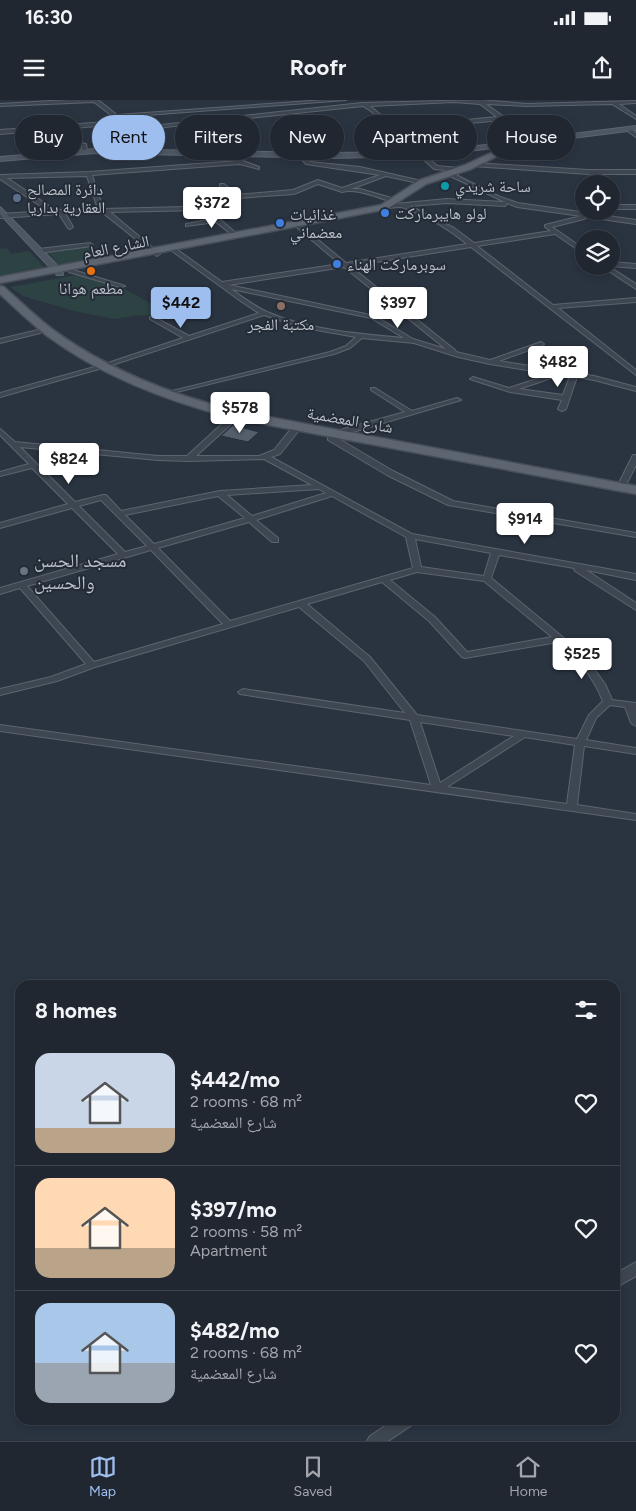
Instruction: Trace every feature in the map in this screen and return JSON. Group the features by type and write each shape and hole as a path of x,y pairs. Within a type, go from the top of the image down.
{"main road":[{"path":"384,206 423,182 435,172 448,173 487,159"},
{"name":"الشارع العام","path":"0,284 384,206"},
{"path":"172,249 297,224"},
{"name":"الشارع العام","path":"0,280 58,271 71,271 155,252"},
{"name":"شارع المعضمية","path":"0,289 50,332 100,367 163,397 236,417 620,489 636,494"},
{"name":"شارع المعضمية","path":"0,299 38,332 78,360 100,367 184,402 236,417"},
{"name":"شارع المعضمية","path":"620,489 636,490"}],"street":[{"path":"0,106 95,100 117,115"},
{"path":"132,115 344,100"},
{"path":"480,101 488,110 497,115"},
{"path":"165,125 362,103 480,101 526,105 636,102"},
{"path":"362,103 379,115"},
{"path":"614,103 636,118"},
{"path":"0,132 92,125"},
{"path":"575,136 636,128"},
{"path":"628,129 636,135"},
{"path":"0,159 92,147"},
{"path":"305,160 308,163 387,174 423,182"},
{"path":"426,160 435,172 462,169"},
{"path":"1,177 89,174 241,162 257,168"},
{"path":"474,165 588,172 636,172"},
{"path":"588,172 592,175"},
{"path":"448,173 498,198 517,205"},
{"path":"89,174 103,211 155,252"},
{"path":"342,190 387,174"},
{"path":"1,177 54,212"},
{"path":"222,185 236,197 294,192 318,182 342,190 360,191 393,200"},
{"path":"2,214 234,207 236,197"},
{"path":"384,206 447,201 480,201 575,210"},
{"path":"403,205 452,229 636,373"},
{"path":"620,207 636,207"},
{"path":"203,208 235,235"},
{"path":"61,212 70,227"},
{"path":"2,214 58,271"},
{"path":"620,219 636,222"},
{"path":"188,225 217,220"},
{"path":"575,220 547,226 575,246"},
{"path":"297,224 345,265 458,355"},
{"path":"221,284 556,232"},
{"path":"39,251 90,244"},
{"path":"172,249 264,313 318,329 361,336 415,341"},
{"path":"620,265 636,266"},
{"path":"71,271 122,286"},
{"path":"618,275 636,287"},
{"path":"221,284 373,318 415,341 458,355 574,375 636,389"},
{"path":"552,307 636,300"},
{"path":"0,395 100,367 264,313"},
{"path":"152,318 189,338"},
{"path":"0,341 38,332"},
{"path":"166,394 332,353 348,347 361,336"},
{"path":"490,362 541,344"},
{"path":"508,390 561,373"},
{"path":"562,409 574,375"},
{"path":"473,379 508,390 566,398"},
{"path":"373,389 409,412"},
{"path":"334,436 409,412 457,400"},
{"path":"188,459 236,417"},
{"path":"12,444 119,455 188,459 266,457 277,452 295,429"},
{"path":"0,431 122,554"},
{"path":"334,436 390,473 451,503 636,536"},
{"path":"266,457 410,536 636,578"},
{"path":"620,489 635,461"},
{"path":"0,474 34,465"},
{"path":"118,514 220,493 320,486"},
{"path":"220,493 275,540"},
{"path":"0,591 332,494"},
{"path":"0,526 103,497 150,547 229,624"},
{"path":"410,536 417,570"},
{"path":"487,579 496,552"},
{"path":"574,566 636,607"},
{"path":"0,692 54,679 92,665 417,570 487,579 579,655 600,684 608,702"},
{"path":"384,579 432,619 465,655 559,638"},
{"path":"22,585 92,665"},
{"path":"300,604 367,659 414,718 437,789"},
{"path":"243,692 636,751"},
{"path":"608,702 633,706 636,723"},
{"path":"572,808 580,743 592,717 608,702"},
{"path":"0,728 636,817"},
{"path":"437,789 524,734"},
{"path":"620,1279 636,1268"},
{"path":"375,1441 399,1425"}],"green space":[{"path":"90,246 106,257 60,266 47,251"},
{"path":"7,248 11,254 29,251 45,268 0,276 0,249"},
{"path":"77,275 119,286 159,308 159,316 141,315 114,319 74,311 23,296 10,287"}],"building":[{"path":"233,425 259,432 248,442 221,436"}],"place":[{"name":"ساحة شريدي","path":"445,186"},
{"name":"دائرة المصالح العقارية بداريا","path":"17,198"},
{"name":"لولو هايبرماركت","path":"385,213"},
{"name":"غذائيات معضماني","path":"280,223"},
{"name":"سوبرماركت الهناء","path":"337,264"},
{"name":"مطعم هوانا","path":"91,271"},
{"name":"مكتبة الفجر","path":"281,306"},
{"name":"مسجد الحسن والحسين","path":"24,571"}]}
